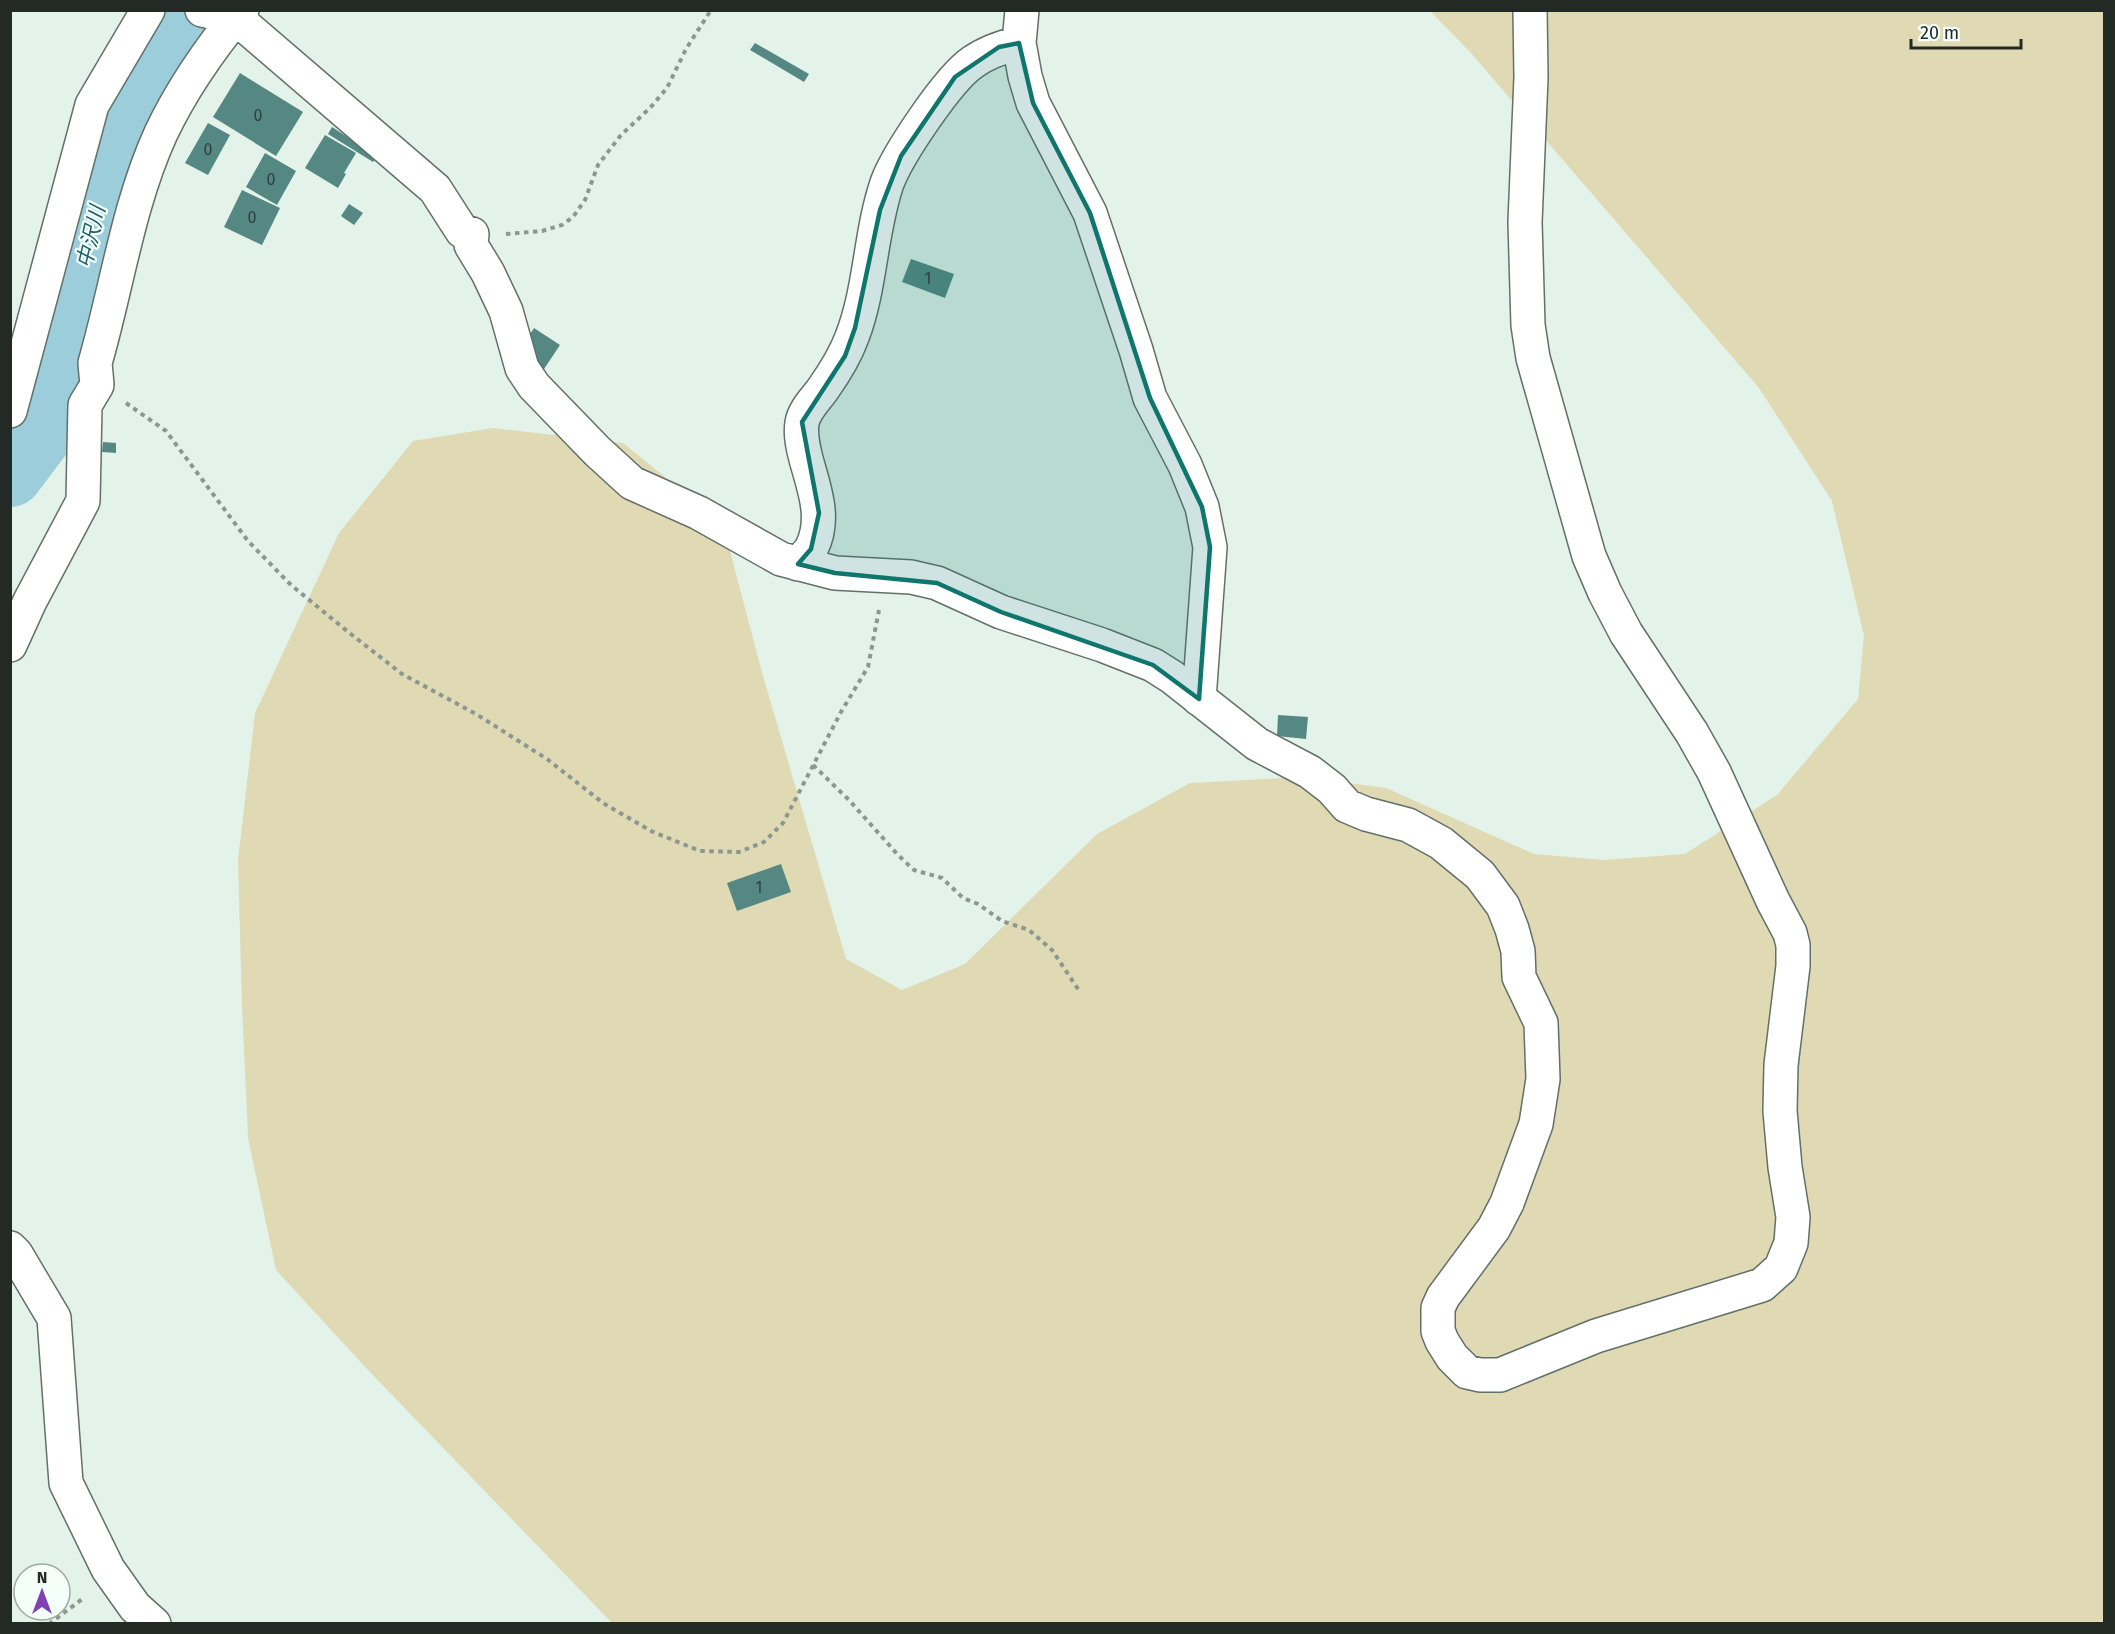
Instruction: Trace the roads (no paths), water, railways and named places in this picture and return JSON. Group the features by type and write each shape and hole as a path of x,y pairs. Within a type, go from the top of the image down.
{"street":[{"path":"10,411 92,105 148,10"},
{"path":"1022,10 1019,43 1033,103 1090,213 1150,398 1185,465 1202,507 1210,547 1199,699"},
{"path":"10,645 30,601 83,501 85,405 97,385 95,363 134,212 146,172 162,132 202,62 224,13 435,189 462,231 472,234 471,245 488,273 506,311 522,368 534,386 632,483 699,513 781,560 835,573 911,577 937,583 1001,612 1102,645 1153,665 1172,677 1257,744 1311,772 1332,789 1347,806 1366,814 1408,825 1441,843 1480,875 1503,906 1512,929 1518,951 1519,977 1541,1023 1543,1079 1536,1124 1507,1203 1494,1228 1443,1297 1438,1308 1438,1330 1452,1357 1467,1372 1480,1375 1500,1375 1596,1336 1762,1285 1781,1268 1791,1243 1793,1217 1780,1112 1781,1065 1794,966 1793,945 1790,933 1714,772 1692,733 1626,633 1605,593 1589,556 1539,383 1529,333 1527,279 1525,190 1530,135 1530,10"},
{"path":"798,564 811,549 817,532 819,513 802,442 802,422 809,407 845,356 868,279 880,210 888,182 901,156 956,77 973,61 999,47 1019,43"},
{"path":"10,1248 16,1254 54,1318 66,1483 113,1576 135,1607 154,1623"}],"waterway":[{"name":"中沢川","path":"10,474 44,429 118,121 179,29 196,10"}]}
